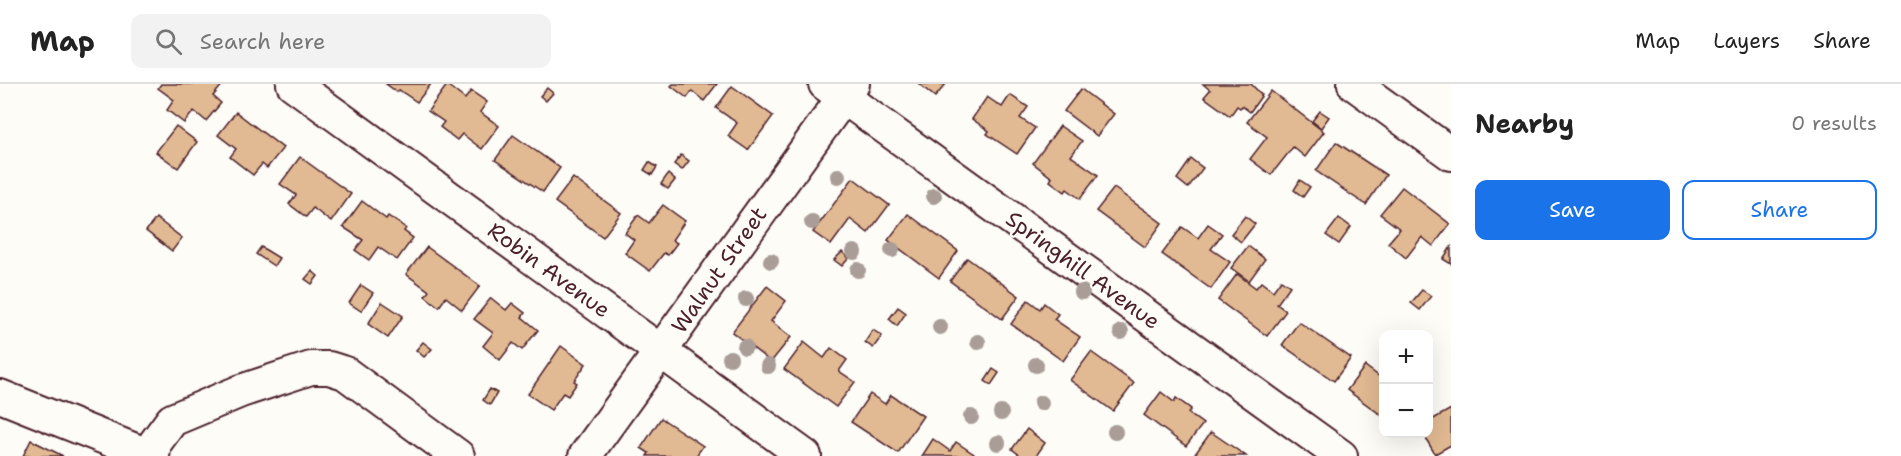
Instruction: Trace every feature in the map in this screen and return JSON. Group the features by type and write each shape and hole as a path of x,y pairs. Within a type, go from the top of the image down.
{"street":[{"name":"Robin Avenue","path":"293,84 805,456"},
{"path":"1354,84 1451,154"},
{"name":"Walnut Street","path":"585,456 661,351 840,88"},
{"name":"Springhill Avenue","path":"840,88 1341,456"},
{"path":"0,396 151,456 155,443 172,420 241,391 311,368 329,368 345,373 458,456"}],"building":[{"path":"161,84 223,84 213,96 221,103 206,121 194,111 184,123 167,110 174,100 158,88"},
{"path":"386,84 431,84 417,102"},
{"path":"673,84 717,84 704,101 692,91 687,98 671,86"},
{"path":"919,84 946,84 935,97"},
{"path":"1203,84 1251,84 1262,95 1250,112 1242,106 1240,108 1237,106 1230,116 1204,97 1210,90"},
{"path":"447,85 465,99 471,91 487,102 480,112 499,126 482,149 462,134 457,140 440,127 444,122 428,111"},
{"path":"732,86 773,116 748,150 728,136 737,123 716,108"},
{"path":"547,88 553,93 546,101 540,96"},
{"path":"1081,89 1114,114 1097,136 1064,111"},
{"path":"1271,91 1324,132 1305,157 1293,147 1271,175 1250,159 1267,137 1247,122"},
{"path":"1010,95 1028,107 1020,118 1035,128 1017,154 987,134 989,131 972,119 987,97 1002,107"},
{"path":"1320,111 1329,117 1321,128 1312,121"},
{"path":"236,112 283,148 267,168 262,164 253,175 230,157 236,149 218,135"},
{"path":"176,126 197,142 178,168 156,152"},
{"path":"1060,126 1082,141 1071,156 1098,175 1080,199 1067,189 1065,192 1050,181 1052,178 1033,163"},
{"path":"513,135 560,168 543,192 495,160"},
{"path":"1336,142 1386,175 1366,205 1316,171"},
{"path":"681,155 689,161 682,170 674,164"},
{"path":"300,157 351,194 331,222 313,208 306,217 289,204 296,195 280,184"},
{"path":"1191,159 1203,168 1188,188 1177,179"},
{"path":"649,162 657,167 652,175 644,170"},
{"path":"668,174 675,180 668,189 661,184"},
{"path":"573,178 621,213 603,237 555,202"},
{"path":"853,178 889,205 868,233 850,219 831,245 813,232"},
{"path":"1300,180 1310,187 1303,197 1294,190"},
{"path":"1402,187 1450,224 1433,246 1422,237 1406,258 1388,243 1400,229 1380,214"},
{"path":"1114,188 1162,223 1145,247 1096,211"},
{"path":"362,201 386,219 388,216 406,228 404,231 413,238 397,260 378,247 369,260 355,250 363,240 343,227"},
{"path":"663,205 685,221 672,240 677,243 668,255 664,253 650,271 625,253 634,240 625,233 638,215 649,223"},
{"path":"908,214 958,251 939,278 888,240"},
{"path":"1245,216 1255,224 1241,242 1231,234"},
{"path":"156,218 182,238 172,251 146,231"},
{"path":"1339,218 1351,227 1339,244 1326,235"},
{"path":"1208,224 1222,234 1211,249 1230,262 1211,289 1162,254 1182,227 1198,238"},
{"path":"1248,246 1265,259 1249,281 1231,268"},
{"path":"261,247 279,258 274,266 256,254"},
{"path":"427,247 480,286 462,310 446,297 439,307 425,296 429,291 406,274"},
{"path":"1451,247 1451,264 1443,259"},
{"path":"842,252 849,258 842,266 834,260"},
{"path":"967,258 1019,296 1002,319 950,281"},
{"path":"312,271 318,276 312,284 305,279"},
{"path":"1237,274 1256,288 1261,282 1273,291 1281,280 1290,286 1277,304 1286,311 1267,336 1218,300"},
{"path":"361,285 373,293 361,311 349,303"},
{"path":"767,286 786,301 771,321 791,337 771,362 732,332"},
{"path":"1422,290 1431,296 1420,310 1411,303"},
{"path":"491,298 506,310 512,303 525,313 522,317 538,330 522,350 513,343 500,360 483,346 493,333 474,319"},
{"path":"1028,300 1040,309 1044,303 1058,314 1054,319 1080,337 1063,361 1011,324"},
{"path":"382,302 403,316 388,338 368,324"},
{"path":"898,307 906,313 897,326 889,319"},
{"path":"1299,322 1351,358 1334,381 1282,345"},
{"path":"873,330 882,336 873,348 865,342"},
{"path":"423,342 432,349 424,357 416,350"},
{"path":"804,342 824,358 831,348 847,360 839,371 855,382 836,407 784,369"},
{"path":"561,346 586,364 574,381 577,383 568,396 563,393 551,410 528,394"},
{"path":"1091,352 1134,383 1113,411 1070,380"},
{"path":"1365,366 1379,376 1379,413 1347,390"},
{"path":"993,369 999,373 991,385 985,381"},
{"path":"490,389 497,393 490,405 483,400"},
{"path":"1161,392 1174,402 1176,398 1191,409 1188,413 1203,424 1186,446 1144,415"},
{"path":"870,394 885,404 891,395 923,416 898,453 851,422"},
{"path":"1451,409 1451,445 1435,454 1425,438 1433,438 1433,419"},
{"path":"661,418 703,446 696,456 647,456 649,453 641,448"},
{"path":"1027,429 1045,443 1036,456 1021,456 1012,449"},
{"path":"1211,432 1246,456 1198,456 1195,454"},
{"path":"933,439 950,451 956,442 974,454 973,456 922,456"},
{"path":"31,440 63,456 23,456"}]}
